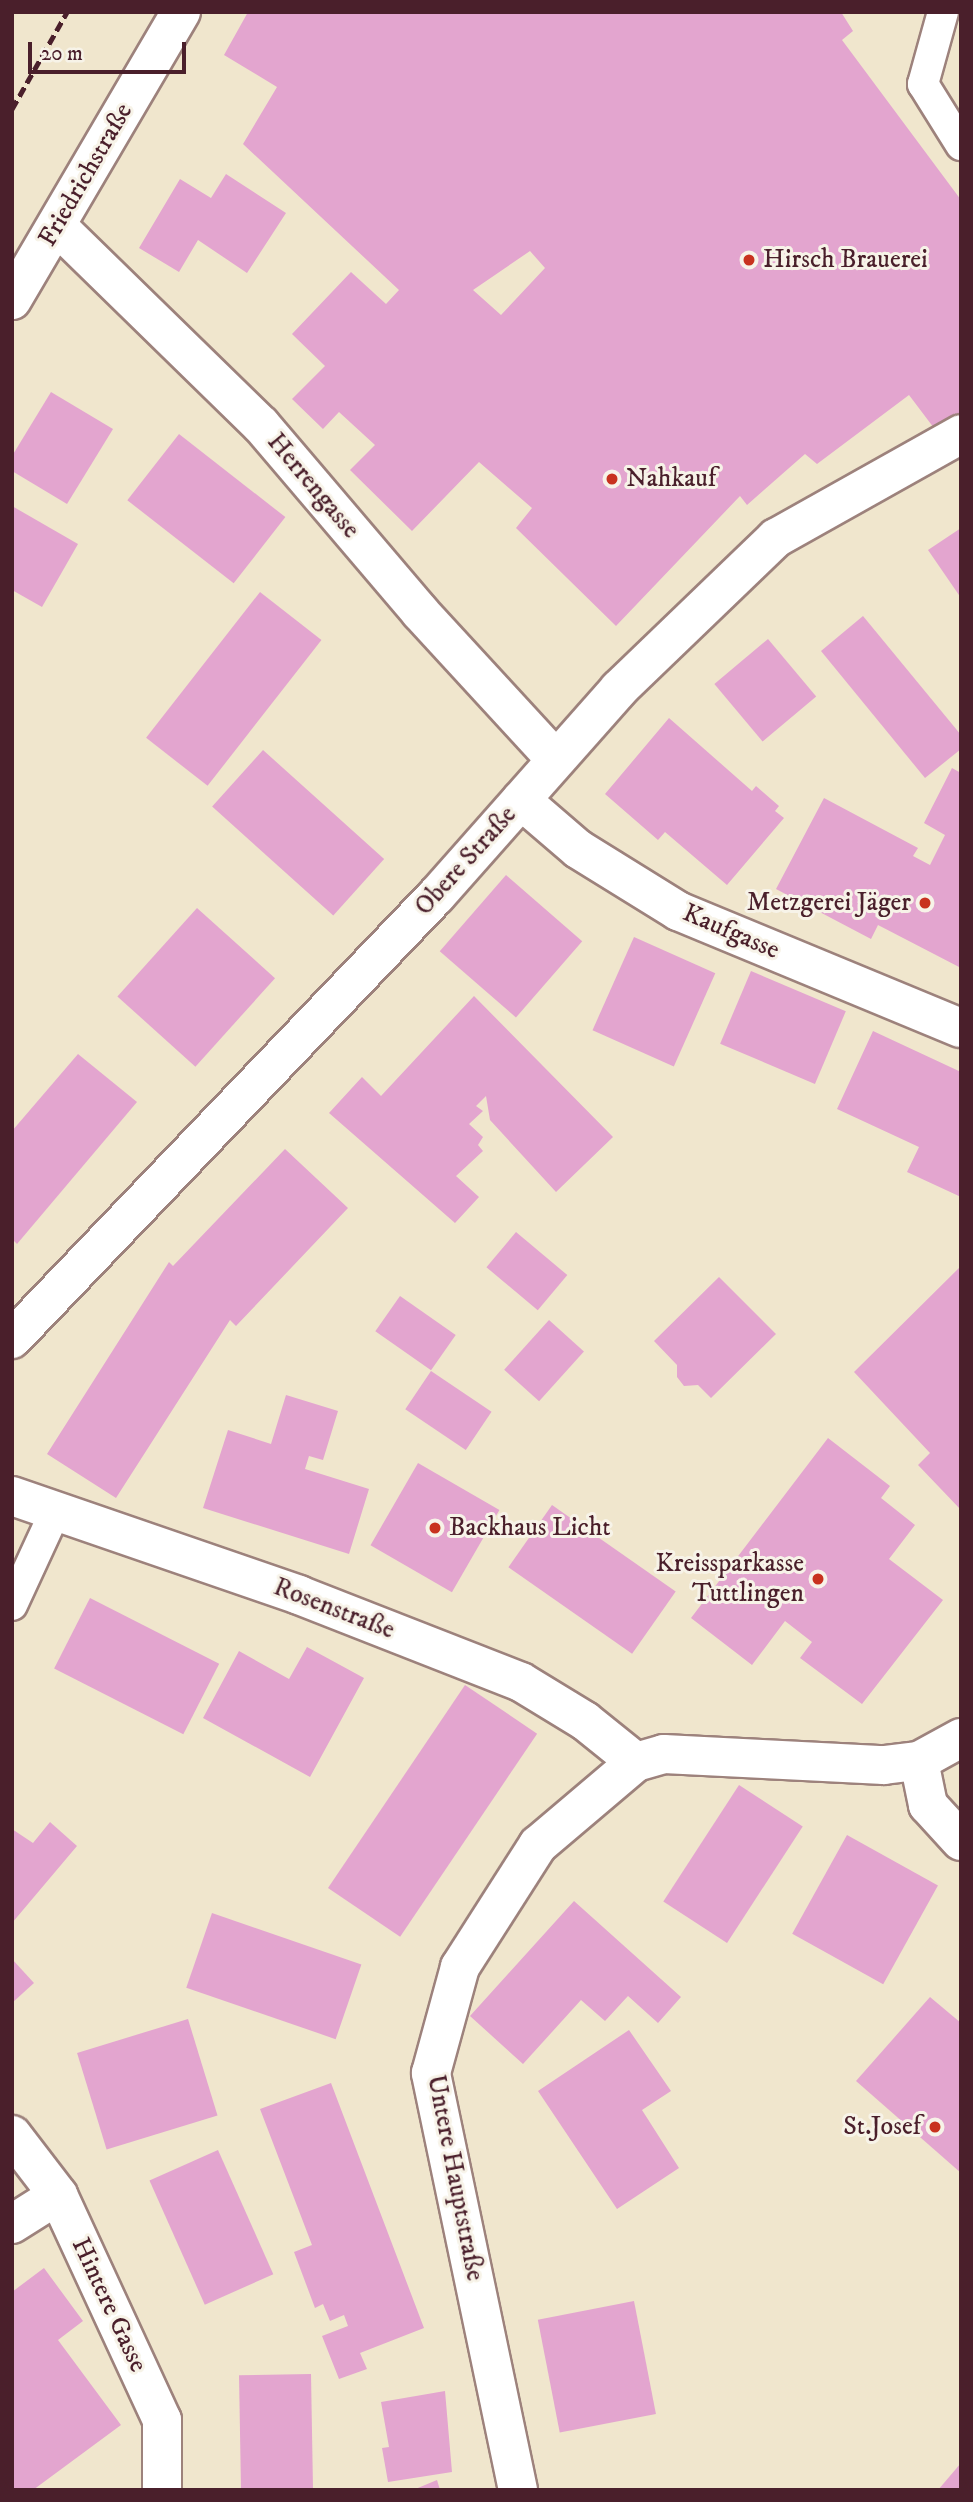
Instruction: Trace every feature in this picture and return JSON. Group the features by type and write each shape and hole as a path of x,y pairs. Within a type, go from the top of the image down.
{"street":[{"name":"Friedrichstraße","path":"12,300 181,12"},
{"name":"Herrengasse","path":"57,226 261,425 420,612 555,759"},
{"name":"Obere Straße","path":"12,1339 436,896 619,689 776,538 961,435"},
{"name":"Kaufgasse","path":"521,800 578,849 678,911 961,1028"},
{"name":"Rosenstraße","path":"12,1496 54,1514 299,1595 521,1682 585,1721 636,1762"},
{"name":"Untere Hauptstraße","path":"518,2490 431,2073 460,1967 538,1845 636,1762 664,1754 884,1765 919,1761 961,1738"},
{"path":"919,1761 928,1805 961,1841"},
{"name":"Hintere Gasse","path":"12,2135 58,2195 162,2420 162,2490"},
{"path":"12,2224 58,2195"}],"lane":[{"path":"943,12 923,84 961,145"},
{"path":"12,1605 54,1514"}],"building":[{"name":"Hirsch Brauerei","path":"248,12 841,12 853,31 842,40 961,200 961,428 943,440 909,395 817,464 805,454 747,505 740,496 616,626 516,528 532,508 479,462 412,531 350,470 375,445 339,412 323,429 292,399 325,366 292,334 351,272 386,304 399,290 243,144 277,87 224,55","holes":["530,251 545,268 501,315 473,290"]},
{"path":"226,174 286,213 247,273 198,240 179,272 139,248 180,179 211,198"},
{"path":"51,392 113,429 67,504 12,471 12,456"},
{"path":"179,434 285,517 234,583 127,500"},
{"path":"12,506 78,544 42,607 12,590"},
{"path":"961,528 961,598 928,550"},
{"path":"260,592 321,640 208,786 146,738"},
{"path":"863,616 961,735 961,749 925,778 821,651"},
{"path":"768,639 816,696 763,741 714,684"},
{"path":"669,718 752,791 756,786 779,806 775,811 784,818 727,885 665,832 658,840 605,794"},
{"path":"263,750 384,859 333,916 212,806"},
{"path":"952,768 961,773 961,968 878,925 871,939 776,889 824,798 918,848 913,856 930,865 945,835 924,823"},
{"path":"506,875 582,941 516,1017 440,951"},
{"path":"197,908 275,978 195,1067 117,996"},
{"path":"634,937 715,973 674,1066 593,1030"},
{"path":"751,971 846,1011 815,1084 720,1044"},
{"path":"474,996 613,1137 556,1192 490,1120 486,1096 476,1106 483,1111 469,1124 483,1137 478,1145 483,1151 456,1176 479,1197 455,1223 329,1113 362,1077 381,1096"},
{"path":"873,1031 961,1072 961,1197 907,1172 919,1147 837,1109"},
{"path":"78,1054 137,1102 17,1244 12,1239 12,1131"},
{"path":"285,1149 348,1208 236,1326 230,1320 116,1498 47,1454 169,1262 173,1266"},
{"path":"516,1232 567,1275 538,1310 486,1267"},
{"path":"961,1266 961,1510 918,1465 930,1453 854,1372"},
{"path":"719,1277 776,1334 711,1398 698,1385 684,1386 677,1377 677,1365 654,1341"},
{"path":"400,1296 456,1335 431,1370 375,1331"},
{"path":"549,1320 584,1351 539,1401 504,1370"},
{"path":"431,1371 492,1412 466,1450 405,1409"},
{"path":"286,1395 338,1411 323,1460 309,1456 305,1469 369,1489 349,1554 203,1508 228,1430 271,1444"},
{"name":"Kreissparkasse Tuttlingen","path":"828,1438 890,1486 881,1498 915,1525 889,1559 943,1600 862,1704 800,1658 812,1642 785,1621 752,1665 691,1618"},
{"name":"Backhaus Licht","path":"418,1463 499,1510 452,1592 370,1545"},
{"path":"552,1505 676,1592 632,1654 508,1567"},
{"path":"90,1598 219,1664 183,1734 54,1668"},
{"path":"307,1647 364,1678 310,1777 203,1718 239,1651 289,1679"},
{"path":"465,1685 537,1734 400,1937 328,1888"},
{"path":"739,1785 803,1826 727,1943 663,1902"},
{"path":"50,1822 77,1846 12,1923 12,1829 33,1843"},
{"path":"847,1835 938,1885 883,1984 792,1934"},
{"path":"574,1901 681,1997 658,2023 628,1996 605,2021 581,2000 523,2064 470,2016"},
{"path":"212,1913 361,1964 336,2039 186,1988"},
{"path":"12,1959 34,1983 12,2003"},
{"name":"St.Josef","path":"930,1997 961,2023 961,2173 856,2081"},
{"path":"188,2019 218,2116 107,2150 77,2053"},
{"path":"629,2030 671,2091 642,2110 679,2168 617,2209 538,2091"},
{"path":"331,2083 424,2328 360,2353 367,2369 339,2379 322,2336 348,2326 344,2315 330,2321 323,2304 315,2308 294,2252 312,2245 260,2109"},
{"path":"218,2150 273,2274 205,2305 149,2181"},
{"path":"44,2268 83,2321 58,2340 121,2425 33,2490 12,2490 12,2292"},
{"path":"634,2301 656,2414 560,2433 538,2320"},
{"path":"311,2374 313,2490 241,2490 239,2375"},
{"path":"445,2391 452,2472 388,2482 382,2448 389,2447 381,2402"},
{"path":"961,2463 961,2490 938,2490"},
{"path":"437,2480 440,2490 413,2490"}],"railway":[{"path":"12,109 67,12"}],"place":[{"name":"Hirsch Brauerei","path":"749,260"},
{"name":"Nahkauf","path":"612,479"},
{"name":"Metzgerei Jäger","path":"925,903"},
{"name":"Backhaus Licht","path":"435,1528"},
{"name":"Kreissparkasse Tuttlingen","path":"818,1579"},
{"name":"St.Josef","path":"935,2127"}]}
